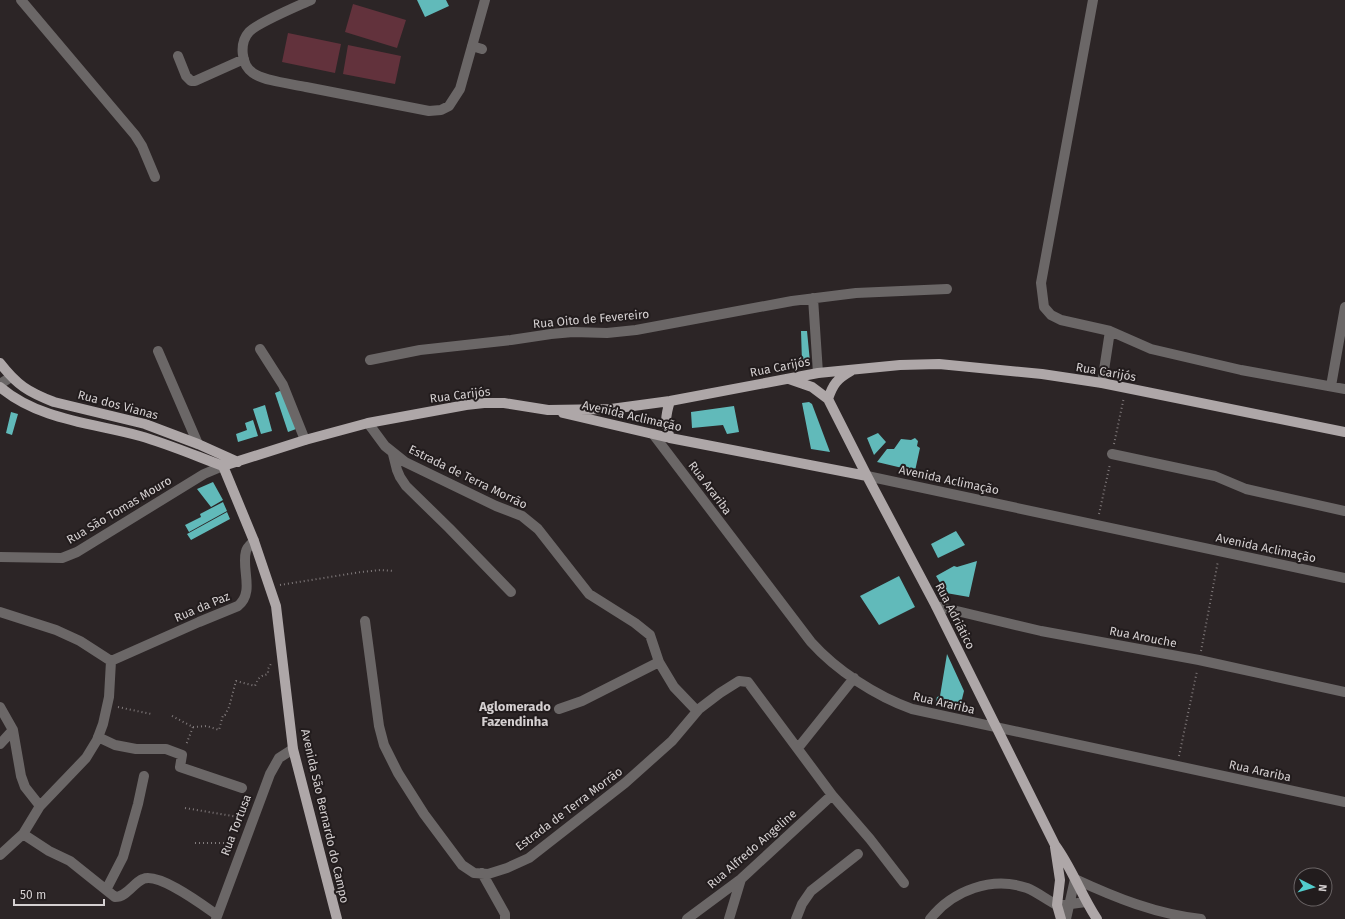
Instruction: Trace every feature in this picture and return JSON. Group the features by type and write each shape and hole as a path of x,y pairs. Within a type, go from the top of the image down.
{"main road":[{"name":"Rua dos Vianas","path":"0,363 18,384 40,397 54,402 145,424 198,444 238,462"},
{"name":"Rua Carijós","path":"223,466 305,440 368,423 446,408 484,403 504,403 548,410 611,409 670,401 818,373 855,369 939,364 1042,374 1102,383 1345,432"},
{"path":"828,399 835,382 855,369"},
{"name":"Rua Adriático","path":"787,379 812,387 828,399 936,606 1055,845 1065,859 1086,902 1097,919"},
{"name":"Rua dos Vianas","path":"0,386 21,402 50,415 141,436 223,466"},
{"path":"670,401 666,419 666,425 670,438"},
{"name":"Avenida Aclimação","path":"548,410 670,438 867,476"},
{"name":"Avenida São Bernardo do Campo","path":"223,466 254,541 276,606 293,749 336,919"},
{"name":"Rua Adriático","path":"1055,845 1060,880 1057,905 1061,919"}],"street":[{"path":"21,0 135,135 142,146 155,177"},
{"path":"311,0 257,26 248,32 242,50 248,68 253,73 261,77 429,111 441,110 449,106 455,99 460,89 485,0"},
{"path":"1093,0 1041,283 1044,307 1051,315 1061,320 1110,331 1151,349 1241,370 1345,389"},
{"path":"472,46 482,49"},
{"path":"178,56 186,76 191,81 195,81 244,59"},
{"name":"Rua Oito de Fevereiro","path":"370,360 420,350 551,334 573,332 608,333 636,330 813,298 856,293 947,289"},
{"path":"813,298 818,373"},
{"path":"1331,386 1345,307"},
{"path":"1102,383 1110,331"},
{"path":"260,349 283,385 305,440"},
{"path":"158,351 198,444"},
{"path":"0,386 11,377"},
{"name":"Estrada de Terra Morrão","path":"368,423 385,446 393,454 405,462 496,506 522,516 538,529 589,594 635,623 650,635 659,662 674,687 697,711"},
{"name":"Rua Arariba","path":"653,434 811,642 825,658 876,693 912,709 1345,802"},
{"path":"393,454 397,470 406,486 511,592"},
{"path":"1112,454 1215,476 1246,489 1345,511"},
{"name":"Rua São Tomas Mouro","path":"0,557 62,558 77,552 204,474 223,466"},
{"name":"Avenida Aclimação","path":"867,476 1345,578"},
{"name":"Rua da Paz","path":"111,661 232,609 243,602 247,592 246,551 254,541"},
{"name":"Rua Arouche","path":"936,606 1041,631 1199,660 1345,692"},
{"path":"0,612 56,630 74,638 111,661 109,697 103,724 98,737 86,758 40,806 23,834 0,855"},
{"name":"Estrada de Terra Morrão","path":"365,621 379,726 384,744 398,773 424,814 462,865 474,873 488,874 508,868 529,858 606,799 672,741 697,711 720,693 739,681 748,682 798,748"},
{"path":"559,709 582,700 659,662"},
{"path":"854,678 798,748 832,796 870,839 904,883"},
{"path":"0,707 13,730 25,787 40,806"},
{"path":"0,744 13,730"},
{"path":"98,737 115,745 136,749 166,749 182,755 180,767 242,788"},
{"name":"Rua Tortusa","path":"217,917 243,845 276,763 279,758 293,749"},
{"path":"106,890 123,857 138,804 144,776"},
{"name":"Rua Alfredo Angeline","path":"687,919 741,879 832,796"},
{"path":"23,834 49,851 70,861 117,897 123,895 142,879 152,878 189,896 217,917"},
{"path":"796,919 802,904 811,891 858,854"},
{"path":"482,873 505,914 505,919"},
{"path":"729,919 741,879"},
{"path":"1066,919 1075,880 1155,911 1201,919"},
{"path":"930,919 935,912 963,892 981,885 998,883 1028,888 1057,905 1086,902"},
{"path":"1055,919 1057,905"}],"path":[{"path":"270,586 361,572 381,570 394,571"},
{"path":"172,716 194,727 207,726 219,730 223,715 225,715 229,707 236,681 254,686 257,679 268,674 271,663 275,658"},
{"path":"107,705 151,714"},
{"path":"182,755 194,727"},
{"path":"184,808 253,820"},
{"path":"195,843 234,843 243,845"}],"shaded area":[{"path":"353,4 406,20 397,48 345,32"},
{"path":"288,33 341,44 335,73 282,62"},
{"path":"348,45 401,56 395,84 343,74"}],"building":[{"path":"417,0 446,0 449,6 425,17"},
{"path":"801,331 807,331 810,362 802,362"},
{"path":"282,390 296,429 288,432 275,393"},
{"path":"809,402 812,404 830,452 811,449 802,403"},
{"path":"265,405 272,431 261,434 253,409"},
{"path":"734,406 739,432 727,434 723,425 692,428 691,412"},
{"path":"11,412 18,414 12,435 6,433"},
{"path":"253,420 258,436 238,442 236,434 247,430 245,423"},
{"path":"878,433 886,442 874,455 867,438"},
{"path":"915,438 918,441 917,446 920,448 915,471 877,462 887,449 894,449 901,439 911,440"},
{"path":"213,482 223,500 211,507 197,489"},
{"path":"223,502 227,511 189,532 185,525 201,517 200,514"},
{"path":"227,512 230,519 191,540 187,534"},
{"path":"956,531 965,545 938,558 931,544"},
{"path":"977,561 969,597 946,593 936,576 954,566 957,567"},
{"path":"899,576 915,607 879,625 860,596"},
{"path":"947,654 964,691 959,711 935,705 937,697 940,696"}],"district":[{"name":"Aglomerado Fazendinha","path":"515,714"}]}
